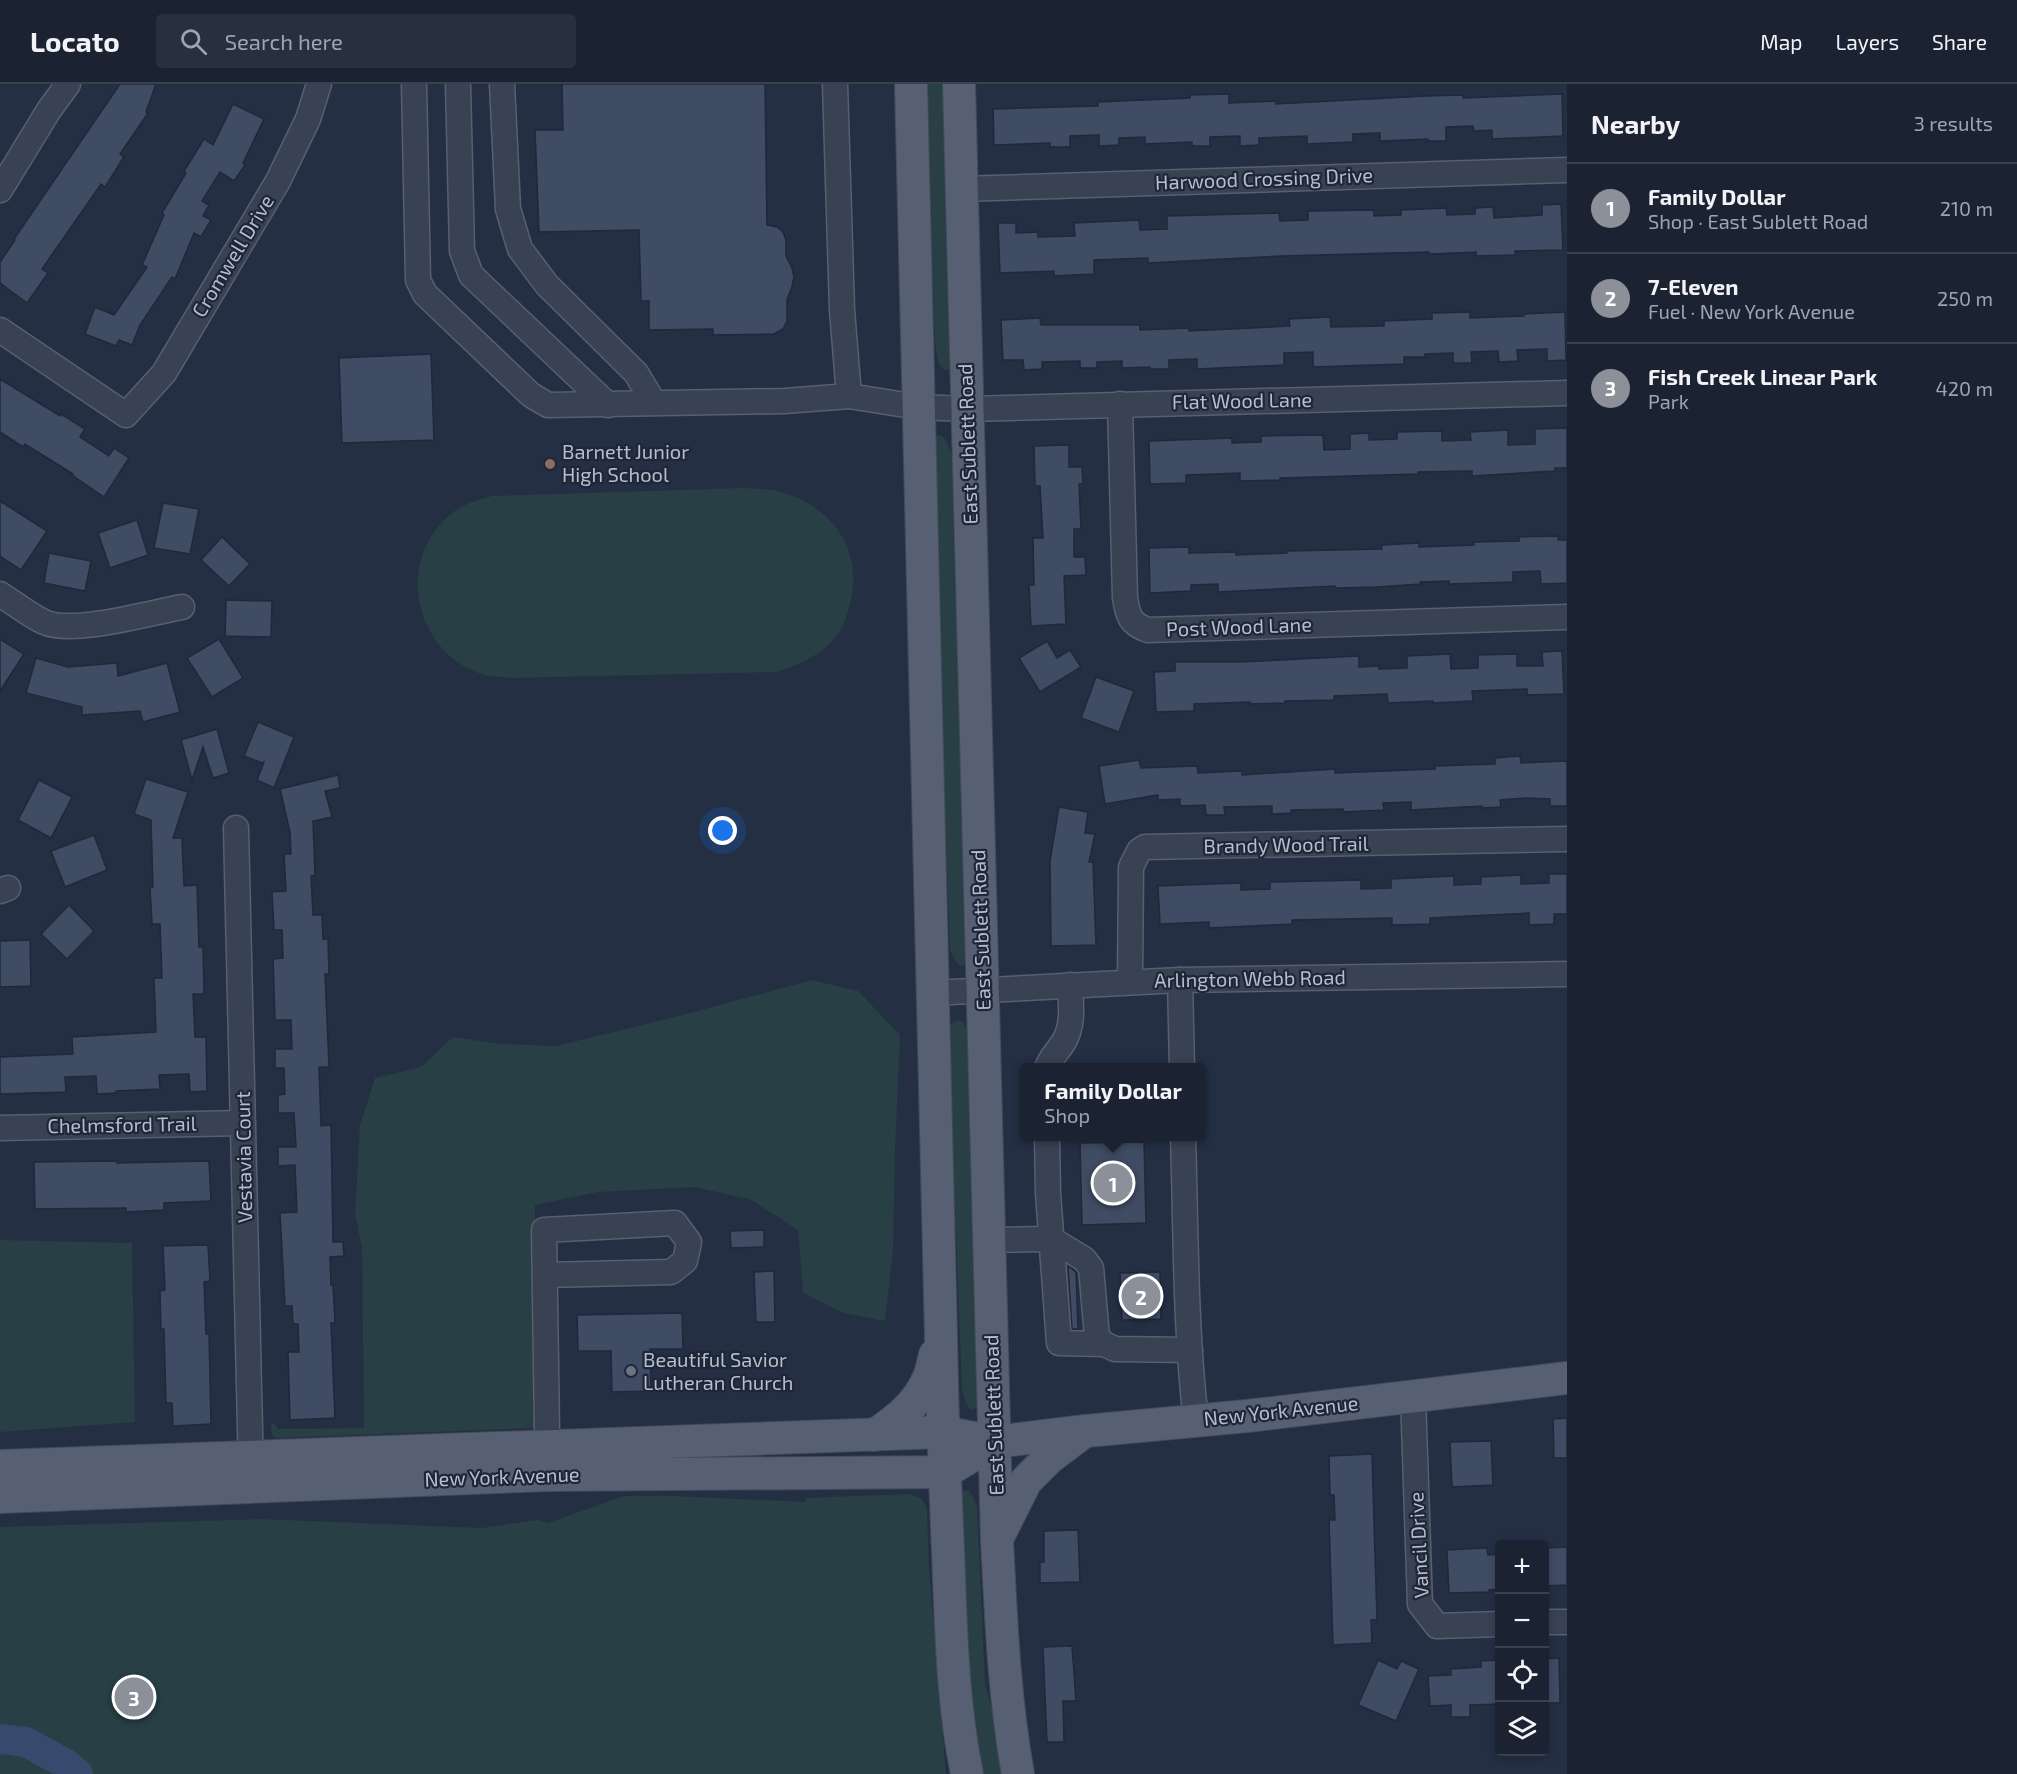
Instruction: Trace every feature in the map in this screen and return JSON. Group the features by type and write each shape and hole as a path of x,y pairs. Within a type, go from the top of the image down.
{"main road":[{"path":"910,84 942,1432 951,1644 963,1750 968,1774"},
{"name":"East Sublett Road","path":"959,84 997,1540 1001,1636 1018,1774"},
{"path":"875,1435 910,1408 922,1391 930,1376 941,1337"},
{"name":"New York Avenue","path":"0,1466 251,1472 547,1461 875,1435 942,1432 995,1442 1567,1378"},
{"path":"997,1540 1026,1481 1049,1458 1086,1431"},
{"name":"New York Avenue","path":"547,1461 945,1473 995,1442"},
{"name":"New York Avenue","path":"0,1497 251,1472"}],"street":[{"path":"0,190 49,110 68,84"},
{"name":"Cromwell Drive","path":"0,330 126,415 164,372 278,181 308,119 319,84"},
{"name":"Flat Wood Lane","path":"414,84 418,280 425,294 531,395 548,405 785,401 849,396 918,407 968,409 1567,393"},
{"path":"458,84 462,251 471,275 608,405"},
{"path":"502,84 508,209 520,249 547,285 636,373 654,403"},
{"path":"835,84 842,310 849,396"},
{"name":"Harwood Crossing Drive","path":"961,189 1567,170"},
{"name":"Post Wood Lane","path":"1120,404 1125,598 1132,621 1138,627 1148,630 1567,617"},
{"path":"0,594 44,622 64,627 89,625 182,607"},
{"name":"Vestavia Court","path":"236,828 251,1472"},
{"name":"Brandy Wood Trail","path":"1130,981 1131,867 1139,851 1145,847 1567,839"},
{"name":"Arlington Webb Road","path":"932,993 1130,981 1567,974"},
{"path":"1180,980 1182,1063"},
{"path":"1048,1063 1070,1030 1070,985"},
{"name":"Chelmsford Trail","path":"0,1128 243,1123"},
{"path":"1047,1141 1051,1239 1059,1343 1104,1344"},
{"path":"1183,1141 1190,1350 1196,1421"},
{"path":"545,1275 671,1272 685,1261 689,1242 675,1223 544,1230 547,1461"},
{"path":"989,1240 1051,1239 1084,1259 1091,1268 1097,1337 1104,1344 1115,1349 1190,1350"},
{"name":"Vancil Drive","path":"1413,1396 1420,1604 1437,1626 1495,1624"},
{"path":"1549,1622 1567,1622"}],"green space":[{"path":"919,84 950,84 952,365 949,370 944,370 938,363 935,343 929,185"},
{"path":"940,435 946,440 952,456 955,593 959,634 968,959 960,966 950,949 932,442 936,436"},
{"path":"742,488 777,491 804,501 819,510 831,522 848,549 853,582 851,600 844,622 838,634 825,648 803,662 777,672 498,677 485,675 462,665 443,650 430,631 421,609 418,586 420,562 429,540 444,520 454,511 466,505 492,496"},
{"path":"812,980 858,991 900,1035 893,1252 885,1321 844,1313 803,1293 798,1230 752,1200 695,1187 598,1192 535,1205 536,1425 534,1428 276,1438 272,1435 271,1424 275,1424 278,1429 364,1428 362,1248 355,1214 360,1125 375,1078 421,1067 453,1037 501,1044 556,1046"},
{"path":"960,1020 972,1033 981,1398 977,1407 970,1410 962,1389 956,1230 951,1181 948,1028 954,1021"},
{"path":"0,1240 132,1243 135,1422 0,1432"},
{"path":"969,1490 977,1506 985,1684 1002,1736 1009,1774 977,1774 966,1710 958,1498 962,1491"},
{"path":"909,1494 922,1499 927,1509 929,1569 946,1774 0,1774 0,1527 261,1519 481,1528 538,1520 548,1523 624,1496 807,1502 804,1498"}],"building":[{"path":"120,84 156,84 146,112 148,113 120,154 124,157 105,187 101,184 42,269 48,273 27,303 0,283 0,262"},
{"path":"562,84 765,84 767,225 777,227 783,232 786,240 786,256 794,277 787,300 787,321 783,329 774,334 713,335 713,329 649,330 649,301 641,301 639,230 539,232 535,130 563,130"},
{"path":"1229,94 1229,103 1276,101 1276,104 1426,96 1463,95 1463,98 1562,94 1563,136 1492,139 1492,130 1474,131 1473,126 1446,127 1446,141 1428,141 1428,139 1380,141 1380,133 1353,134 1353,142 1307,144 1307,136 1259,138 1259,145 1240,146 1240,136 1210,137 1210,146 1192,146 1192,142 1145,144 1145,137 1119,138 1119,145 1099,146 1099,135 1070,136 1070,147 1050,147 1050,143 994,145 993,109 1098,106 1098,102"},
{"path":"233,104 264,119 243,163 245,165 234,181 220,172 202,201 209,205 203,216 211,220 201,237 194,233 175,279 172,277 140,325 132,345 119,340 116,346 85,334 95,307 114,315 147,267 142,265 164,215 162,213 186,173 184,171 204,139 213,145"},
{"path":"1561,204 1563,250 1515,251 1515,255 1476,256 1476,252 1429,254 1429,252 1148,263 1148,258 1094,260 1094,274 1054,276 1054,271 1000,273 998,223 1016,223 1016,233 1038,232 1038,237 1075,236 1074,223 1139,220 1140,230 1167,229 1167,216 1279,213 1280,221 1308,220 1308,211 1374,210 1374,216 1401,215 1401,210 1446,208 1447,215 1475,214 1475,208 1493,207 1494,218 1542,215 1542,205"},
{"path":"1470,312 1470,318 1565,312 1566,360 1547,361 1547,349 1517,350 1518,361 1499,362 1498,351 1471,352 1472,363 1453,363 1453,353 1404,357 1404,364 1313,367 1313,352 1284,353 1284,365 1197,369 1197,359 1169,360 1169,369 1122,368 1122,361 1097,362 1097,368 1080,368 1080,361 1042,362 1042,369 1024,370 1023,360 1003,360 1001,320 1040,318 1041,325 1140,325 1140,330 1189,328 1189,331 1290,326 1289,319 1330,317 1331,327 1384,326 1384,321 1432,319 1432,313"},
{"path":"431,354 434,440 342,443 339,358"},
{"path":"0,379 85,429 80,437 109,456 114,448 129,458 104,497 73,474 25,444 23,447 0,432"},
{"path":"1567,428 1567,468 1555,468 1555,471 1472,476 1472,471 1418,472 1418,474 1240,481 1240,473 1186,475 1186,483 1150,484 1149,441 1232,438 1232,443 1261,442 1261,436 1323,435 1324,450 1350,449 1350,434 1369,433 1369,440 1397,439 1397,432 1442,431 1442,441 1471,440 1470,432 1508,430 1508,445 1535,444 1535,429"},
{"path":"1069,445 1069,467 1082,467 1083,484 1079,484 1081,529 1074,529 1074,557 1085,557 1086,575 1064,576 1066,624 1031,626 1029,585 1034,585 1033,538 1043,538 1040,486 1035,486 1034,446"},
{"path":"0,501 47,531 21,570 0,556"},
{"path":"163,503 199,509 190,554 154,548"},
{"path":"137,520 148,555 110,568 98,533"},
{"path":"1558,536 1558,540 1567,540 1567,583 1541,584 1540,571 1513,572 1513,582 1449,584 1449,581 1376,587 1335,588 1335,586 1218,592 1218,584 1191,585 1191,591 1150,593 1149,548 1189,547 1189,553 1236,552 1236,555 1287,553 1287,551 1382,549 1381,545 1419,543 1419,547 1474,545 1474,542 1519,541 1519,537"},
{"path":"222,537 250,564 229,586 201,560"},
{"path":"49,553 91,561 85,591 44,583"},
{"path":"226,600 272,601 271,637 225,636"},
{"path":"0,639 24,654 0,691"},
{"path":"219,639 243,678 212,697 187,658"},
{"path":"1047,641 1057,658 1070,650 1081,667 1040,692 1019,658"},
{"path":"1562,651 1564,694 1527,695 1527,689 1472,691 1473,701 1433,703 1433,701 1388,703 1387,694 1334,696 1334,700 1285,701 1285,703 1194,704 1194,711 1156,712 1154,672 1175,671 1175,662 1240,662 1359,656 1359,667 1379,666 1379,669 1407,668 1407,656 1450,654 1451,669 1478,668 1478,655 1517,654 1517,666 1543,666 1542,652"},
{"path":"36,658 68,667 117,663 118,676 167,663 180,712 143,722 140,711 82,715 82,707 26,693"},
{"path":"1096,677 1134,691 1119,732 1081,718"},
{"path":"258,722 294,737 274,788 257,780 264,762 244,756"},
{"path":"217,729 229,773 213,778 203,747 192,780 181,740"},
{"path":"1520,756 1521,763 1567,761 1567,806 1550,806 1550,799 1527,798 1500,800 1501,807 1411,810 1411,802 1383,803 1384,810 1343,812 1343,809 1291,810 1291,813 1272,814 1272,806 1224,807 1225,815 1206,815 1205,805 1180,806 1180,799 1158,800 1158,795 1105,804 1099,766 1139,760 1141,768 1197,766 1198,773 1242,771 1242,775 1335,769 1335,773 1495,764 1495,758"},
{"path":"338,775 340,788 325,791 332,817 313,821 315,875 311,876 313,915 322,915 323,939 328,939 329,974 325,974 329,1067 319,1067 321,1126 331,1125 333,1242 343,1242 344,1256 330,1257 335,1323 331,1323 335,1418 290,1420 288,1352 299,1352 298,1324 293,1324 292,1306 285,1306 280,1213 297,1212 295,1165 278,1166 278,1147 296,1147 294,1113 278,1113 278,1095 285,1094 284,1068 275,1068 275,1049 292,1049 291,1020 275,1020 273,959 283,958 282,930 274,930 272,892 286,891 284,854 291,854 290,832 280,789"},
{"path":"146,779 188,792 173,838 182,838 184,886 197,885 199,947 203,947 204,994 193,994 195,1037 206,1037 207,1091 190,1092 189,1074 159,1075 160,1089 97,1094 96,1076 65,1077 66,1092 0,1094 0,1057 73,1054 72,1037 156,1032 154,978 162,978 160,924 152,924 151,820 134,814"},
{"path":"39,780 72,797 51,838 18,820"},
{"path":"1059,807 1088,812 1085,833 1095,834 1089,862 1093,862 1096,945 1051,946 1050,861"},
{"path":"94,835 107,870 65,887 51,851"},
{"path":"1549,874 1567,874 1567,914 1554,914 1554,924 1529,925 1529,913 1430,918 1430,924 1392,925 1392,918 1292,920 1292,924 1209,928 1209,922 1160,924 1158,886 1241,883 1241,890 1270,889 1270,882 1361,880 1361,889 1391,888 1391,879 1454,876 1454,885 1481,884 1481,877 1521,875 1521,884 1549,883"},
{"path":"69,905 94,931 67,959 41,934"},
{"path":"30,940 31,986 0,987 0,941"},
{"path":"1144,1142 1146,1223 1082,1225 1080,1143"},
{"path":"117,1161 117,1163 209,1161 211,1201 164,1203 164,1210 126,1212 126,1208 35,1209 34,1162"},
{"path":"764,1230 764,1247 731,1248 730,1231"},
{"path":"208,1245 210,1281 204,1282 206,1334 209,1334 211,1424 173,1426 172,1403 166,1403 164,1329 161,1329 160,1291 165,1290 163,1246"},
{"path":"1068,1266 1076,1272 1078,1329 1072,1329"},
{"path":"774,1271 775,1322 756,1322 754,1272"},
{"path":"1160,1272 1161,1319 1122,1320 1120,1273"},
{"name":"Beautiful Savior Lutheran Church","path":"682,1313 683,1349 650,1349 651,1391 612,1392 611,1351 578,1351 577,1315"},
{"path":"1567,1418 1567,1458 1554,1458 1553,1419"},
{"path":"1491,1441 1493,1485 1452,1487 1450,1442"},
{"path":"1372,1454 1377,1620 1371,1620 1372,1643 1333,1645 1329,1520 1335,1520 1334,1495 1330,1495 1329,1456"},
{"path":"1078,1530 1080,1582 1040,1583 1040,1562 1044,1562 1044,1531"},
{"path":"1567,1547 1567,1585 1549,1586 1549,1548"},
{"path":"1487,1548 1488,1555 1495,1554 1495,1589 1489,1590 1489,1592 1449,1593 1447,1550"},
{"path":"1072,1646 1076,1701 1063,1701 1064,1742 1047,1742 1043,1647"},
{"path":"1559,1658 1560,1703 1549,1703 1549,1659"},
{"path":"1378,1660 1397,1669 1401,1661 1419,1669 1396,1721 1358,1705"},
{"path":"1495,1660 1495,1704 1470,1705 1470,1717 1451,1717 1451,1705 1430,1706 1428,1676 1451,1675 1451,1669 1481,1667 1481,1661"}],"waterway":[{"path":"0,1739 26,1742 66,1764 78,1774"}],"place":[{"name":"Barnett Junior High School","path":"550,464"},
{"name":"Family Dollar","path":"1113,1183"},
{"name":"7-Eleven","path":"1141,1296"},
{"name":"Beautiful Savior Lutheran Church","path":"631,1371"},
{"name":"Fish Creek Linear Park","path":"134,1697"}]}
